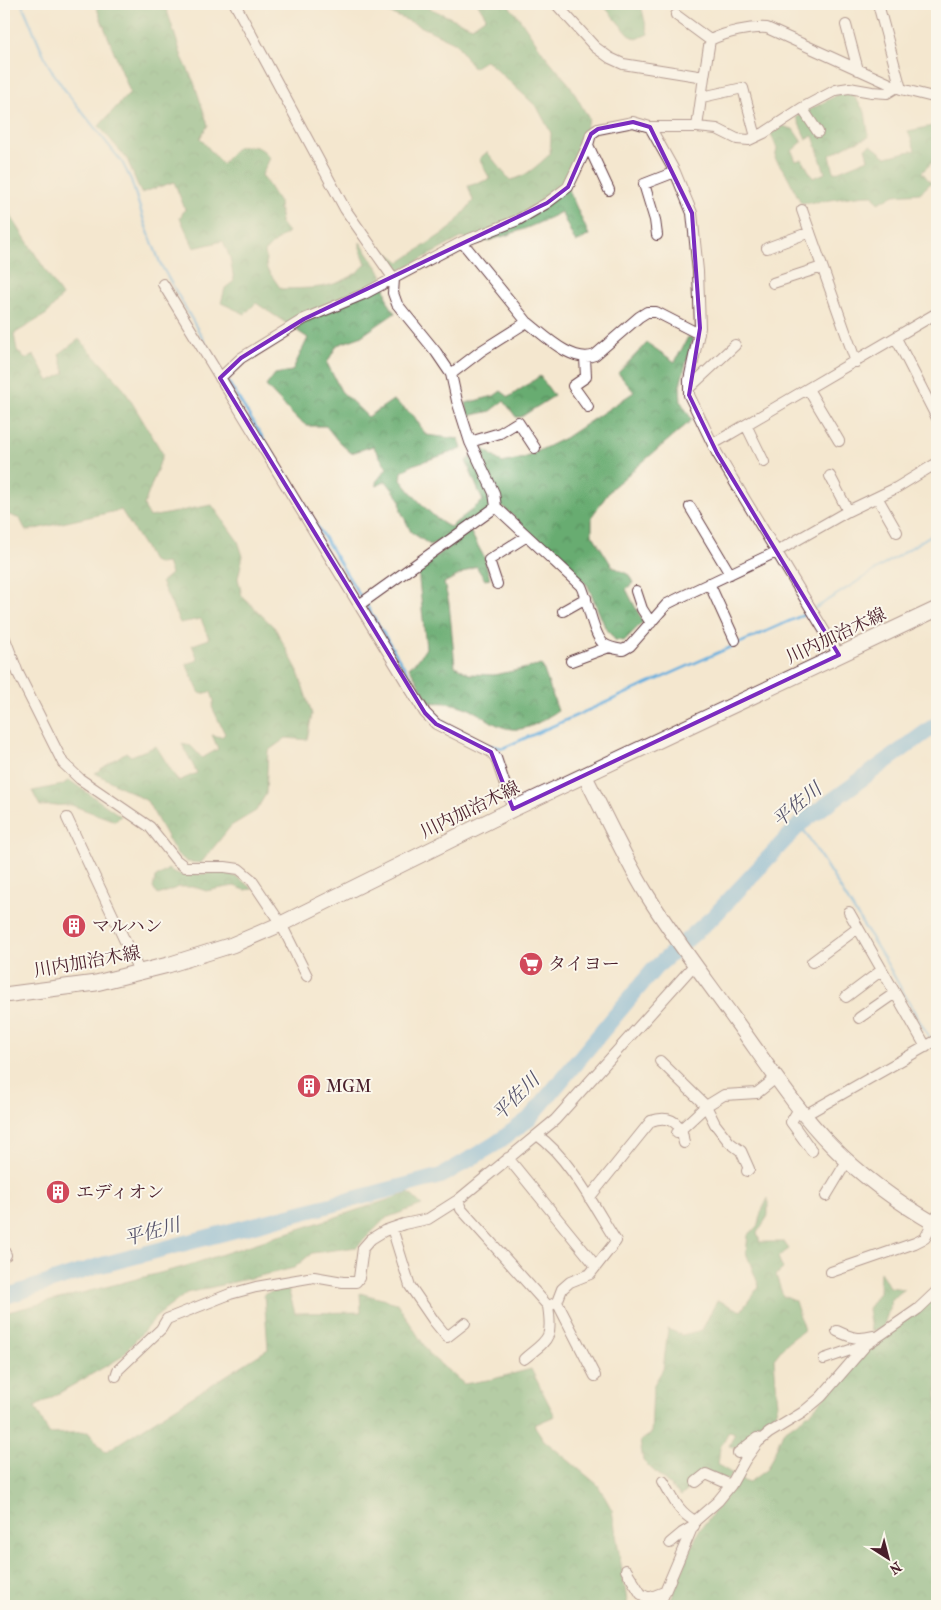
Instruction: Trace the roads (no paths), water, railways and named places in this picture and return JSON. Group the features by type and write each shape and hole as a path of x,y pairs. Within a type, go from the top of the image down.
{"main road":[{"name":"川内加治木線","path":"4,995 96,983 140,973 200,956 281,924 513,809 937,609"}],"street":[{"path":"235,4 345,209 394,279 393,293 397,304 436,352 451,374 470,442 494,493 496,507 581,586 596,632 603,644 623,650 630,646 668,604 776,552 848,511 896,488 937,463"},
{"path":"556,4 595,47 610,58 623,64 704,77"},
{"path":"878,4 899,88"},
{"path":"676,15 710,40"},
{"path":"846,25 858,70"},
{"path":"710,40 718,36 756,27 767,28 899,88 937,98"},
{"path":"698,127 710,40"},
{"path":"702,97 743,88 756,137"},
{"path":"223,376 241,358 304,319 364,294 462,242 518,220 554,198 568,187 588,145 591,134 598,129 633,122 650,127 718,129 737,139 749,140 836,90 849,88 887,93 899,88"},
{"path":"802,108 818,132"},
{"path":"650,127 675,172 692,213 698,271 700,328 689,380 689,395 717,453 839,654"},
{"path":"588,145 609,190"},
{"path":"657,235 655,220 644,184 675,172"},
{"path":"802,210 856,362"},
{"path":"767,248 810,232"},
{"path":"462,242 527,322 568,352 588,358 595,355 647,312 656,312 699,334"},
{"path":"772,284 822,267"},
{"path":"163,284 223,376 362,603 425,713 436,724 491,752 496,758 513,809"},
{"path":"713,444 937,313"},
{"path":"451,374 481,351 527,322"},
{"path":"896,338 937,418"},
{"path":"689,388 735,345"},
{"path":"585,357 586,377 573,386 588,407"},
{"path":"808,389 839,441"},
{"path":"470,442 500,433 518,422 535,448"},
{"path":"746,425 764,462"},
{"path":"830,476 848,511"},
{"path":"877,497 897,532"},
{"path":"362,603 496,507"},
{"path":"690,507 730,574"},
{"path":"497,584 489,560 528,536"},
{"path":"709,584 735,640"},
{"path":"636,591 642,609 651,623"},
{"path":"563,611 586,598"},
{"path":"4,636 18,673 63,763 80,779 150,827 176,860 185,867 239,869 251,879 281,924 307,976"},
{"path":"571,661 609,647"},
{"path":"585,776 628,860 670,930 802,1111 847,1161 880,1188 936,1221 924,1238 915,1243 832,1272"},
{"path":"68,818 140,973"},
{"path":"812,1150 791,1122 802,1111 932,1043 895,993 849,912"},
{"path":"812,962 858,928"},
{"path":"116,1376 118,1370 161,1330 167,1319 230,1294 256,1286 314,1277 343,1282 356,1282 359,1278 363,1248 371,1239 392,1228 428,1219 458,1200 555,1120 693,963"},
{"path":"846,996 882,970"},
{"path":"860,1018 895,993"},
{"path":"660,1061 706,1106 715,1124 729,1142 741,1152 748,1165 749,1169 747,1172"},
{"path":"679,1132 706,1106 724,1095 757,1092 777,1077"},
{"path":"589,1198 651,1121 662,1117 671,1120 684,1143"},
{"path":"524,1359 544,1343 550,1334 552,1304 562,1289 570,1282 590,1274 616,1241 576,1177 546,1141 537,1135"},
{"path":"508,1158 596,1266"},
{"path":"826,1196 847,1161"},
{"path":"458,1200 461,1209 552,1304 595,1376"},
{"path":"392,1228 410,1286 434,1321 447,1337 466,1323"},
{"path":"824,1359 866,1345 918,1309 937,1291"},
{"path":"837,1331 850,1337 862,1339 884,1333"},
{"path":"670,1543 695,1524 718,1501 731,1485 745,1460 764,1437 802,1413 821,1397 866,1345"},
{"path":"738,1453 751,1442 764,1437"},
{"path":"696,1482 706,1474 731,1485"},
{"path":"662,1482 684,1515 695,1524"},
{"path":"659,1606 695,1524"},
{"path":"626,1570 641,1594 649,1598 664,1592"}],"waterway":[{"path":"22,4 52,71 67,93 122,162 131,180 161,265 219,367"},
{"path":"226,378 362,599"},
{"path":"814,609 937,533"},
{"path":"365,603 426,703 433,713 445,723"},
{"path":"487,745 503,748 810,612"},
{"name":"平佐川","path":"4,1297 98,1266 441,1176 495,1144 529,1119 655,968 714,916 800,824 937,724"},
{"path":"800,824 885,960 931,1041"}],"place":[{"name":"マルハン","path":"74,926"},
{"name":"タイヨー","path":"531,964"},
{"name":"MGM","path":"309,1086"},
{"name":"エディオン","path":"58,1192"}]}
